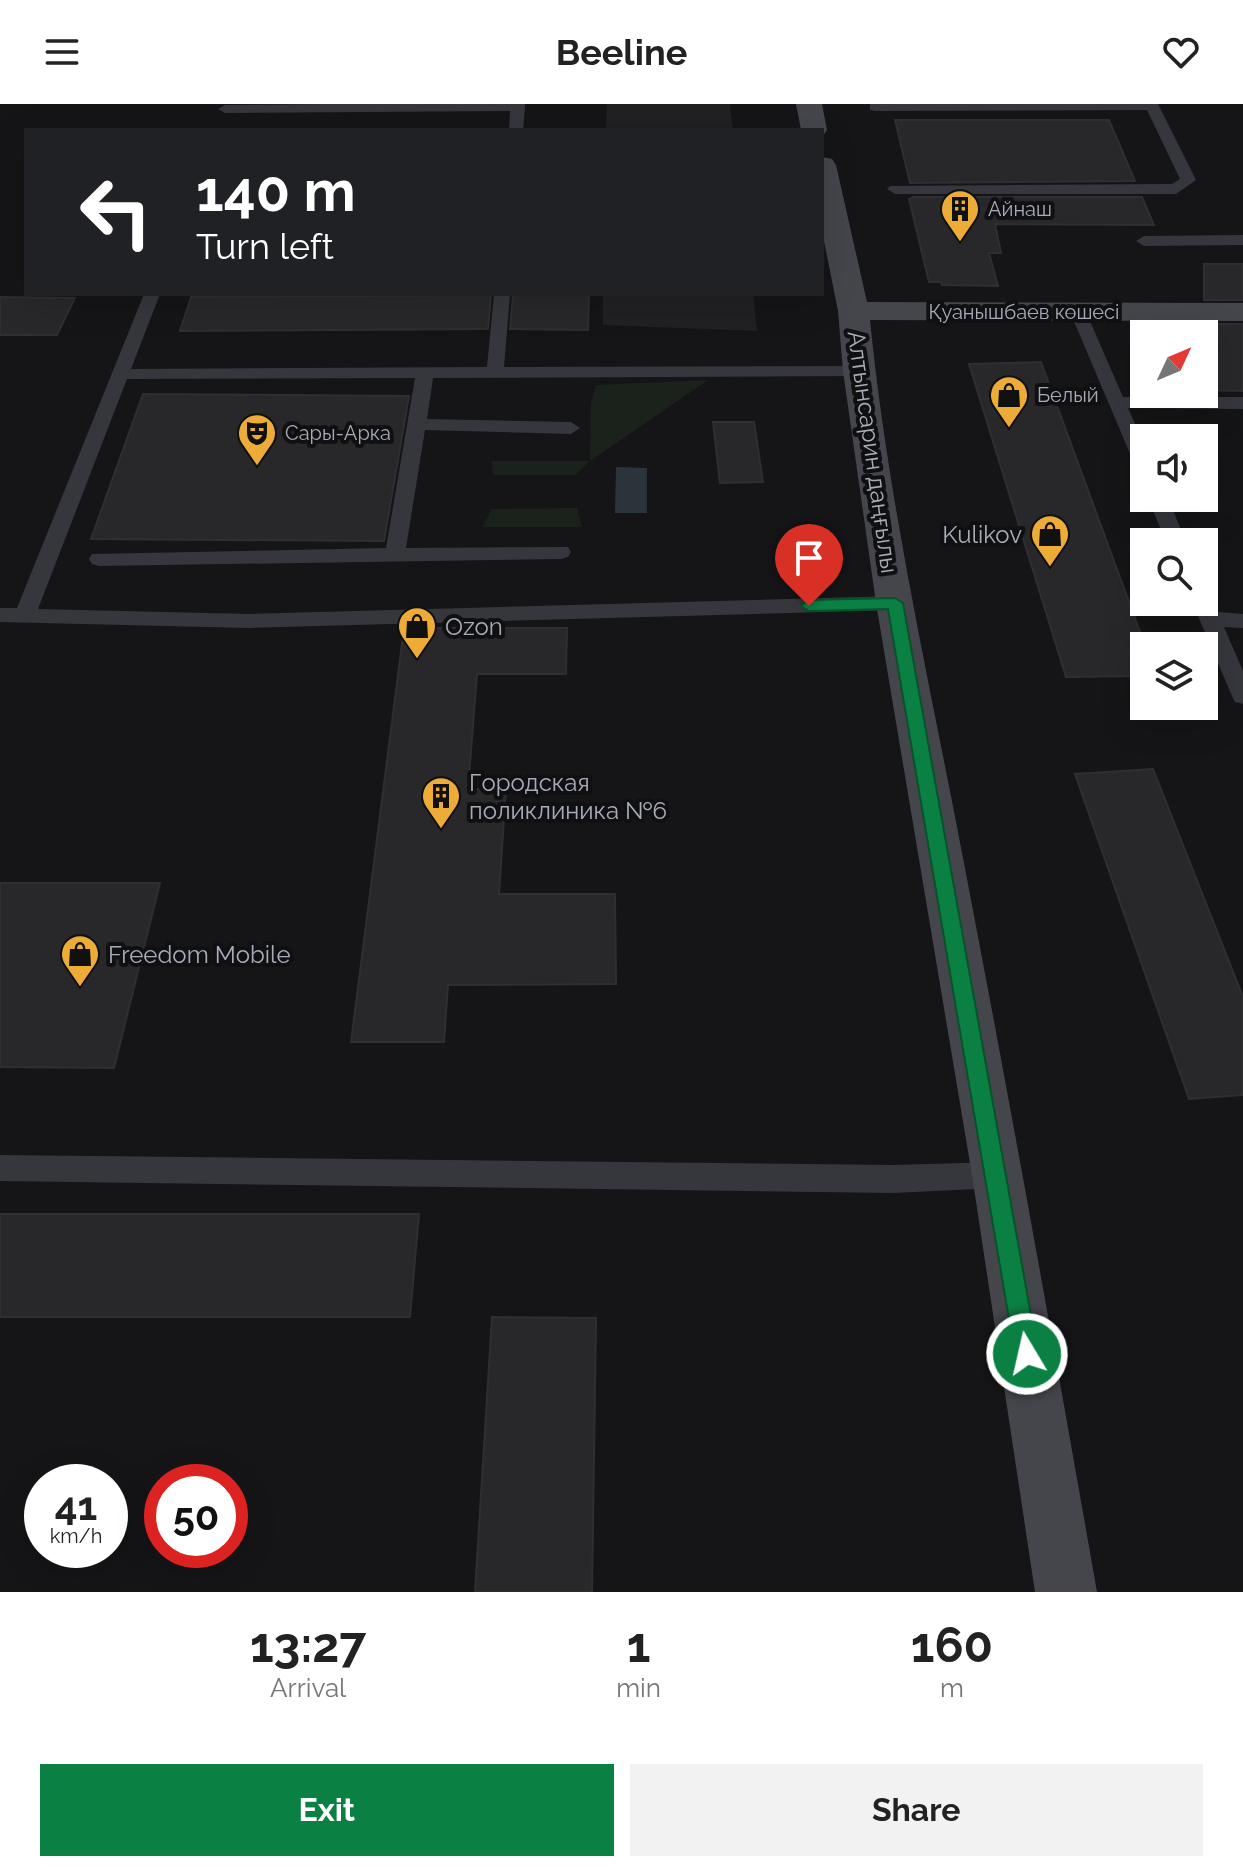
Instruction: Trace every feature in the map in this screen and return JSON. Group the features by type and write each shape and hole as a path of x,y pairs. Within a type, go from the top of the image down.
{"main road":[{"path":"809,104 814,128"},
{"name":"Алтынсарин даңғылы","path":"824,174 854,311 859,371 895,603 998,1175 1066,1592"},
{"name":"Қуанышбаев көшесі","path":"854,311 1243,312"}],"lane":[{"path":"224,111 518,105 516,128"},
{"path":"875,107 1151,105 1188,180 1176,189 895,189"},
{"path":"1144,241 1243,240"},
{"path":"25,615 151,296"},
{"path":"495,373 502,296"},
{"path":"1078,312 1130,433"},
{"path":"120,374 859,371"},
{"path":"395,555 425,373"},
{"path":"1117,402 1243,403"},
{"path":"417,424 571,428"},
{"path":"99,559 561,552"},
{"path":"0,615 249,621 895,603"},
{"path":"1218,614 1243,621"},
{"path":"1208,616 1243,696"},
{"path":"0,1168 893,1179 998,1175"}],"shaded area":[{"path":"607,104 730,104 733,128 606,128"},
{"path":"603,296 753,296 757,331 603,325"},
{"path":"708,380 590,461 591,403 596,385"},
{"path":"492,461 590,461 575,475 493,475"},
{"path":"616,467 647,468 647,513 615,513"},
{"path":"577,508 582,527 482,527 492,509"}],"building":[{"path":"895,120 1109,120 1135,181 910,183"},
{"path":"1142,197 1154,225 995,224 1001,253 989,253 998,286 942,285 941,282 929,282 909,199"},
{"path":"1204,264 1243,264 1243,300 1204,300"},
{"path":"491,296 488,329 180,331 191,297"},
{"path":"513,296 589,296 588,330 510,329"},
{"path":"0,297 75,298 57,335 0,335"},
{"path":"1218,324 1243,324 1243,391 1218,390"},
{"path":"1041,362 1130,605 1130,616 1134,616 1140,632 1130,632 1130,676 1066,677 969,364"},
{"name":"Сары-Арка","path":"143,394 409,396 384,541 91,539"},
{"path":"713,422 754,422 763,482 720,483"},
{"name":"Городская поликлиника №6","path":"404,628 567,628 566,674 477,674 468,789 506,789 499,894 615,894 616,984 448,985 444,1042 351,1042"},
{"path":"1153,769 1243,997 1243,1095 1189,1099 1075,774"},
{"path":"0,883 160,883 114,1068 0,1067"},
{"path":"0,1214 419,1214 410,1317 0,1317"},
{"path":"492,1317 596,1318 592,1592 475,1592"}],"place":[{"name":"Айнаш","path":"960,243"},
{"name":"Белый","path":"1009,429"},
{"name":"Сары-Арка","path":"257,467"},
{"name":"Kulikov","path":"1050,568"},
{"name":"Ozon","path":"417,660"},
{"name":"Городская поликлиника №6","path":"441,830"},
{"name":"Freedom Mobile","path":"80,988"}],"route":[{"path":"809,606 895,603 998,1175 1027,1354"}]}
